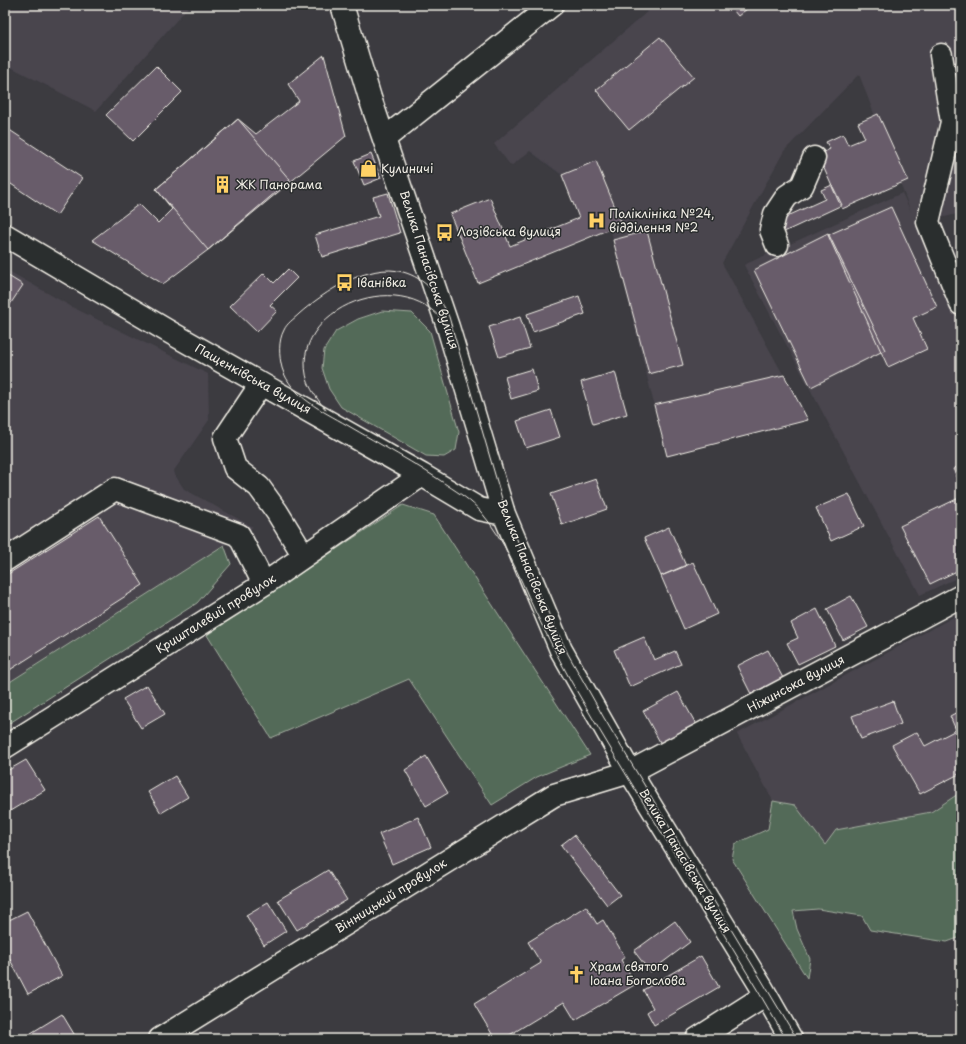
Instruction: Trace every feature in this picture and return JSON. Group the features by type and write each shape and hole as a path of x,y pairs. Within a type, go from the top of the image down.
{"street":[{"name":"Велика Панасівська вулиця","path":"342,5 384,139 448,328 504,514 561,650 630,772 766,995 791,1039"},
{"path":"384,139 552,5"},
{"path":"941,55 952,122 928,222 961,304"},
{"path":"777,245 771,230 775,214 787,196 802,186 814,158"},
{"name":"Пащенківська вулиця","path":"5,235 479,509 504,514"},
{"path":"261,384 225,438 235,468 259,487 277,512 304,556"},
{"name":"Кришталевий провулок","path":"5,747 264,584 422,475"},
{"path":"5,560 115,489 239,535 264,584"},
{"name":"Ніжинська вулиця","path":"630,772 961,596"},
{"name":"Вінницький провулок","path":"160,1039 554,795 630,772"},
{"path":"697,1039 766,995"}],"shaded area":[{"path":"5,5 190,5 96,111 5,64"},
{"path":"655,5 961,5 961,213 916,224 961,329 961,576 920,595 744,265 902,193 911,212 859,74 784,151 722,263 808,420 667,456 613,240 596,161 562,175 530,151 511,166 494,144"},
{"path":"5,269 72,307 208,374 209,420 173,472 184,489 253,527 5,685"},
{"path":"961,613 961,843 833,912 737,734"}],"green space":[{"path":"382,311 412,313 430,331 459,432 456,450 444,457 426,456 341,407 329,389 322,368 324,350 336,331 358,319"},
{"path":"403,505 434,515 590,755 537,777 492,805 409,679 271,738 207,635"},
{"path":"224,545 231,564 197,603 5,726 5,685"},
{"path":"961,792 961,937 947,942 870,930 862,916 818,909 793,911 797,929 810,959 807,978 732,859 735,844 768,829 773,801 795,805 825,845 836,830 931,812"}],"building":[{"path":"449,5 475,5 468,9"},
{"path":"729,5 752,5 738,16"},
{"path":"660,37 694,77 629,130 596,90"},
{"path":"324,55 346,136 208,250 163,284 92,240 139,204 158,223 172,209 156,189 238,119 256,134 299,101 288,84"},
{"path":"961,61 961,113 948,64"},
{"path":"156,66 182,92 133,141 106,115"},
{"path":"878,114 908,180 842,209 818,155 830,149 826,142 843,134 848,145 865,138 858,123"},
{"name":"ЖК Панорама","path":"238,119 290,180 208,250 156,189"},
{"path":"5,127 82,178 57,215 5,180"},
{"name":"Кулиничі","path":"371,154 381,178 364,185 354,161"},
{"name":"Поліклініка №24, відділення №2","path":"596,161 622,224 478,283 450,214 490,198 510,246 579,218 562,175"},
{"path":"832,185 842,205 784,232 779,220 825,199 821,190"},
{"path":"388,193 400,233 322,257 315,235 379,216 373,197"},
{"path":"891,207 937,307 913,318 927,349 888,367 828,235"},
{"path":"647,231 683,365 649,374 613,240"},
{"path":"828,233 885,350 811,387 754,270"},
{"path":"288,269 297,278 270,305 277,311 257,332 230,306 264,273 274,283"},
{"path":"5,274 23,285 5,312"},
{"path":"579,296 585,314 533,332 527,314"},
{"path":"520,317 530,348 499,357 489,327"},
{"path":"532,369 538,391 511,399 505,377"},
{"path":"615,372 627,414 593,424 581,382"},
{"path":"784,375 808,420 667,456 654,405"},
{"path":"551,410 560,437 526,448 517,421"},
{"path":"961,465 961,485 953,469"},
{"path":"596,479 607,509 562,525 551,494"},
{"path":"849,494 864,526 831,541 816,508"},
{"path":"961,497 961,569 930,584 900,526"},
{"path":"99,516 143,585 5,673 5,576"},
{"path":"669,527 686,566 661,576 644,538"},
{"path":"693,562 717,614 684,629 661,576"},
{"path":"851,596 868,627 843,640 827,609"},
{"path":"817,609 835,646 798,664 787,643 798,638 791,623"},
{"path":"644,637 654,660 675,651 681,664 630,687 614,650"},
{"path":"768,650 783,678 751,694 737,666"},
{"path":"147,685 165,714 141,728 123,699"},
{"path":"678,692 696,724 661,744 643,711"},
{"path":"893,701 901,724 861,739 852,716"},
{"path":"961,710 961,773 920,794 892,745 917,732 925,746 956,730 950,716"},
{"path":"426,756 448,793 426,806 405,770"},
{"path":"26,760 45,790 5,814 5,772"},
{"path":"175,776 188,797 161,813 148,792"},
{"path":"418,817 431,847 392,864 379,834"},
{"path":"574,835 620,895 607,905 561,845"},
{"path":"328,870 347,900 297,930 278,900"},
{"path":"268,902 286,931 264,945 246,915"},
{"name":"Храм святого Іоана Богослова","path":"586,906 597,924 603,920 625,957 621,960 636,984 575,1020 564,1002 503,1039 495,1039 474,1004 541,963 528,942"},
{"path":"27,911 62,976 28,994 5,950 5,922"},
{"path":"675,921 690,942 650,972 634,951"},
{"path":"701,956 719,987 654,1025 647,1012 653,1008 643,990"},
{"path":"62,1014 77,1039 34,1039 31,1033"}],"tram line":[{"path":"786,1039 572,683 511,559 490,523 477,508 461,494 318,408 300,395 286,378 280,359 281,339 285,328 309,305 334,288 362,275 376,271 390,270 403,272 425,283 441,302 449,317 505,509 535,585 568,654 604,718 797,1039"},
{"path":"326,410 308,382 306,356 314,333 332,315 355,302 381,296 407,298 431,309 450,331"}],"place":[{"name":"Кулиничі","path":"368,169"},
{"name":"ЖК Панорама","path":"223,185"},
{"name":"Поліклініка №24, відділення №2","path":"596,221"},
{"name":"Лозівська вулиця","path":"444,232"},
{"name":"Іванівка","path":"344,283"},
{"name":"Храм святого Іоана Богослова","path":"577,974"}]}
